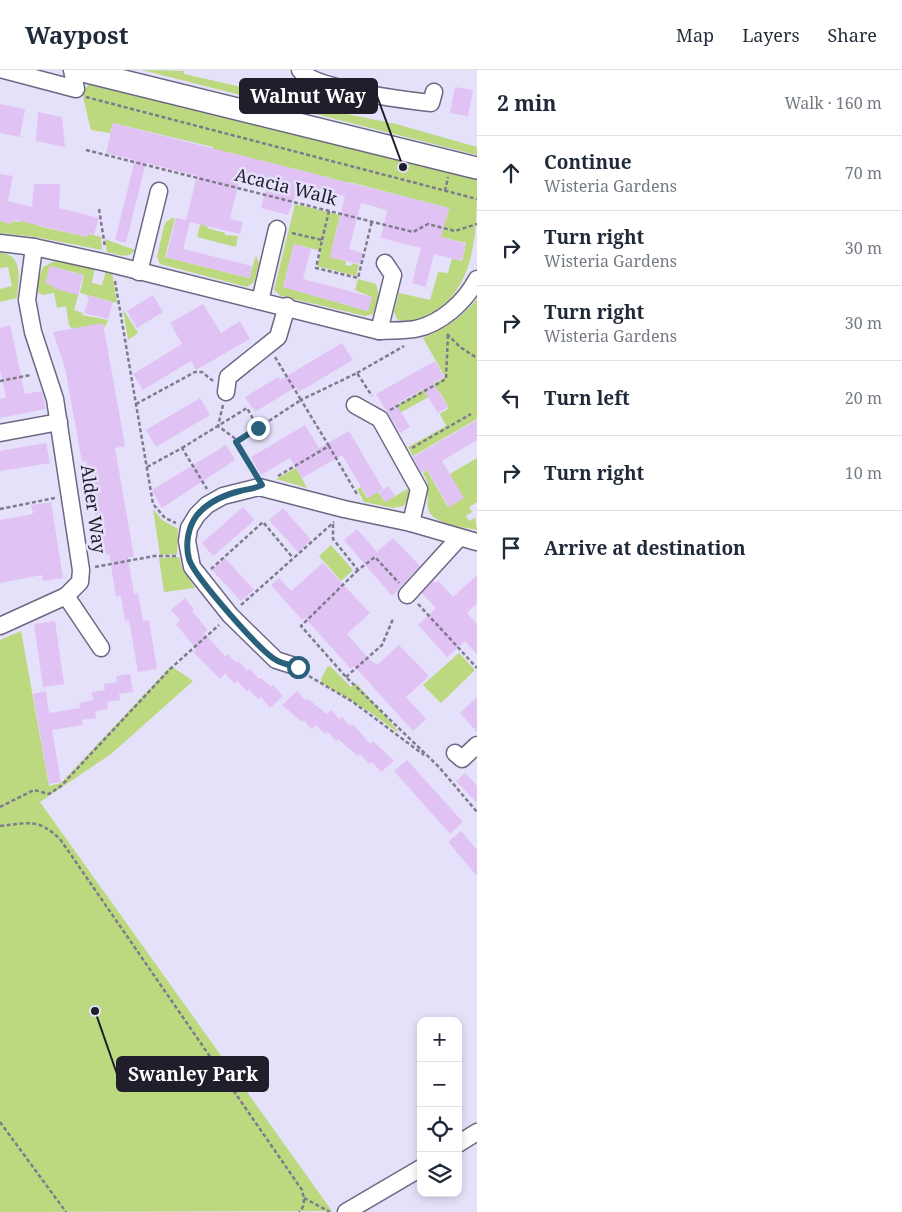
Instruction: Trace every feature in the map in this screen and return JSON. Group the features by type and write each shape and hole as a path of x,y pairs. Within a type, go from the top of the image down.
{"main road":[{"path":"79,70 477,168"}],"street":[{"path":"4,70 76,89 72,70"},
{"path":"300,70 316,82 330,86 416,101 431,103 434,92"},
{"path":"139,272 159,191"},
{"path":"260,301 277,229"},
{"path":"0,243 34,247 107,263 287,306 379,331 428,326 440,320 461,302 477,278"},
{"name":"Alder Way","path":"0,626 66,596 80,582 81,570 59,422 47,372 32,332 27,300 34,247"},
{"path":"379,331 393,275 385,263"},
{"path":"226,392 228,377 278,337 287,306"},
{"path":"354,405 377,418 420,489 411,523"},
{"path":"0,433 59,422"},
{"path":"298,667 276,660 230,615 200,579 188,558 187,541 190,528 197,515 214,501 223,496 260,486 344,509 411,523 477,542"},
{"path":"407,595 458,538"},
{"path":"66,596 101,648"},
{"path":"456,753 462,759 477,745"},
{"path":"462,1141 477,1132"},
{"path":"346,1212 417,1170"}],"path":[{"path":"77,95 477,199"},
{"name":"Acacia Walk","path":"86,150 413,232 428,224 455,231 477,224"},
{"path":"99,209 107,263 114,272 153,504 165,518 182,526"},
{"path":"329,211 316,268 358,278 372,221"},
{"path":"277,229 322,240"},
{"path":"440,320 448,334 460,347 477,358"},
{"path":"237,440 301,400 357,373 408,344 402,330"},
{"path":"377,418 446,379 448,334"},
{"path":"268,346 370,515"},
{"path":"0,381 47,372"},
{"path":"136,404 195,372 202,372 226,392 218,426"},
{"path":"357,373 373,398"},
{"path":"147,467 248,408 258,428"},
{"path":"400,455 471,414"},
{"path":"218,426 237,440 236,442 260,486 329,446"},
{"path":"182,448 214,501"},
{"path":"0,508 71,496"},
{"path":"0,807 34,790 49,794 61,786 170,669 333,524 344,509"},
{"path":"200,579 263,522 293,558"},
{"path":"81,570 154,556 188,558"},
{"path":"358,570 301,626 346,677 439,767 477,812"},
{"path":"346,677 382,645 393,619"},
{"path":"298,667 353,702 439,767"},
{"path":"439,767 456,753"},
{"path":"0,826 30,822 47,826 60,839 302,1190 304,1198 303,1208 299,1212"},
{"path":"0,1122 66,1212"},
{"path":"304,1198 330,1212"}],"green space":[{"path":"142,70 184,71 184,74 281,96 298,104 396,124 477,147 477,155"},
{"path":"89,84 477,180 474,238 471,257 465,275 456,291 444,305 416,319 404,321 397,319 394,312 399,293 430,300 438,272 448,273 452,258 462,261 466,243 425,233 419,215 445,222 449,208 349,182 345,193 328,189 331,178 231,153 211,158 213,147 113,123 110,133 91,130 82,93"},
{"path":"211,183 218,184 207,228 225,233 225,235 238,236 236,247 197,237"},
{"path":"295,204 340,215 330,257 346,261 345,265 351,266 352,263 359,265 356,276 317,266 321,251 294,244 283,287 368,311 372,297 355,290 358,279 376,284 379,295 373,314 365,316 281,296 274,290"},
{"path":"23,212 38,223 38,226 87,237 88,234 101,237 102,250 36,237 0,233 0,221 11,224 12,221 20,222"},
{"path":"172,218 175,218 165,257 249,278 256,255 259,264 254,282 247,287 160,264 157,257 164,226"},
{"path":"105,239 135,250 126,256 107,252"},
{"path":"0,252 13,258 17,263 19,276 17,298 0,302 0,289 12,286 8,267 0,268"},
{"path":"57,260 95,268 92,283 102,285 106,271 112,272 117,303 80,293 84,275 50,266 46,283 70,293 79,292 74,310 83,313 82,315 108,320 105,327 71,328 66,306 57,308 54,293 42,295 38,292 38,280 43,267"},
{"path":"477,299 477,419 413,456 408,447 446,426 440,414 449,408 439,391 391,418 387,411 445,377 423,338 453,322"},
{"path":"123,309 138,333 128,340"},
{"path":"477,458 477,502 469,507 472,512 466,516 469,521 475,518 477,530 448,524 435,518 428,508 428,486 423,473 427,470 448,507 463,498 450,474"},
{"path":"296,468 307,488 276,479"},
{"path":"361,487 367,498 378,492 385,502 409,488 409,498 403,506 393,508 364,502 357,489"},
{"path":"153,509 162,520 178,529 177,554 160,555"},
{"path":"331,545 353,570 341,581 319,556"},
{"path":"179,557 183,570 195,588 164,592 159,558"},
{"path":"21,631 49,786 61,783 171,666 193,681 111,754 40,802 332,1211 0,1212 0,640"},
{"path":"459,653 475,670 441,703 423,685"},
{"path":"328,666 351,687 356,683 398,731 322,683 321,679"}],"building":[{"path":"455,87 473,90 468,116 450,113"},
{"path":"0,104 25,109 20,137 0,133"},
{"path":"38,112 62,117 65,147 36,141"},
{"path":"113,123 449,208 441,237 466,244 461,261 434,254 426,287 412,283 421,248 381,238 387,210 361,203 349,249 363,253 360,264 330,257 345,196 299,185 288,215 261,208 268,180 241,173 230,219 243,222 240,234 190,222 183,249 252,266 250,278 166,257 176,218 186,220 197,176 146,163 126,243 115,240 135,160 106,153"},
{"path":"0,174 13,176 8,201 32,207 34,184 60,184 59,208 99,218 94,235 88,234 87,237 20,221 12,220 11,224 0,221"},
{"path":"294,244 311,249 303,279 372,297 368,311 283,287"},
{"path":"50,266 83,275 78,295 53,288 54,286 45,283"},
{"path":"86,295 113,302 108,319 84,313 89,300"},
{"path":"153,295 163,312 137,328 127,311"},
{"path":"203,304 221,333 240,321 250,339 196,370 191,361 143,390 133,374 182,344 170,323"},
{"path":"103,323 125,446 115,448 134,557 128,557 134,594 138,593 143,621 149,620 157,669 138,672 129,620 125,621 121,596 116,597 109,554 102,555 86,461 82,462 65,368 53,332"},
{"path":"10,325 25,394 42,391 46,409 0,418 0,399 6,398 0,370 0,328"},
{"path":"342,343 353,360 299,392 296,387 255,412 245,397 278,377 280,380"},
{"path":"435,361 444,377 433,383 448,407 438,413 423,389 396,404 410,427 400,433 376,394"},
{"path":"200,398 210,415 156,447 146,430"},
{"path":"477,420 477,440 442,461 464,498 449,507 427,469 421,473 413,457"},
{"path":"305,425 319,448 349,431 383,489 368,498 342,455 302,478 290,458 261,475 251,457"},
{"path":"46,443 50,463 0,471 0,451"},
{"path":"226,445 235,460 162,508 152,490"},
{"path":"389,486 395,496 385,502 379,492"},
{"path":"51,502 63,578 43,581 42,575 0,583 0,520 33,514 31,505"},
{"path":"243,507 255,520 213,556 202,543"},
{"path":"283,508 311,540 298,552 269,520"},
{"path":"357,529 377,552 393,538 420,566 392,596 344,540"},
{"path":"225,558 254,590 241,601 212,570"},
{"path":"323,563 370,613 347,634 368,658 377,665 399,645 429,676 406,697 426,719 413,731 354,666 351,669 305,618 302,620 271,585 279,578 291,591"},
{"path":"477,575 477,603 467,613 477,624 477,654 465,641 447,657 418,625 436,608 422,593 433,581 436,583 438,581 453,597"},
{"path":"185,598 194,609 192,611 208,630 204,633 225,656 228,654 236,663 238,661 248,671 250,669 259,679 261,678 271,687 273,685 283,696 270,708 261,697 258,699 249,689 247,691 237,681 235,684 225,673 220,679 193,652 196,649 176,624 180,620 171,610"},
{"path":"55,621 64,684 43,687 34,624"},
{"path":"130,674 133,692 119,694 120,700 107,702 108,709 95,711 96,718 82,720 83,725 52,730 61,782 49,784 33,694 46,691 49,713 80,708 79,703 93,700 92,692 105,690 104,684 117,682 116,676"},
{"path":"297,691 306,701 308,699 327,714 331,710 340,720 342,717 350,726 353,724 370,744 373,741 394,761 381,772 372,762 370,764 360,754 358,756 338,739 336,741 328,732 325,734 316,725 311,729 304,720 302,722 282,705"},
{"path":"477,697 477,732 460,713"},
{"path":"407,760 463,822 450,834 394,771"},
{"path":"465,773 477,786 477,803 456,781"},
{"path":"461,831 477,850 477,876 448,842"}],"place":[{"name":"Walnut Way","path":"403,167"},
{"name":"Swanley Park","path":"95,1011"}],"route":[{"path":"258,428 236,442 262,485 223,496 207,505 197,515 190,528 187,541 188,558 200,579 230,615 276,660 298,667"}]}
